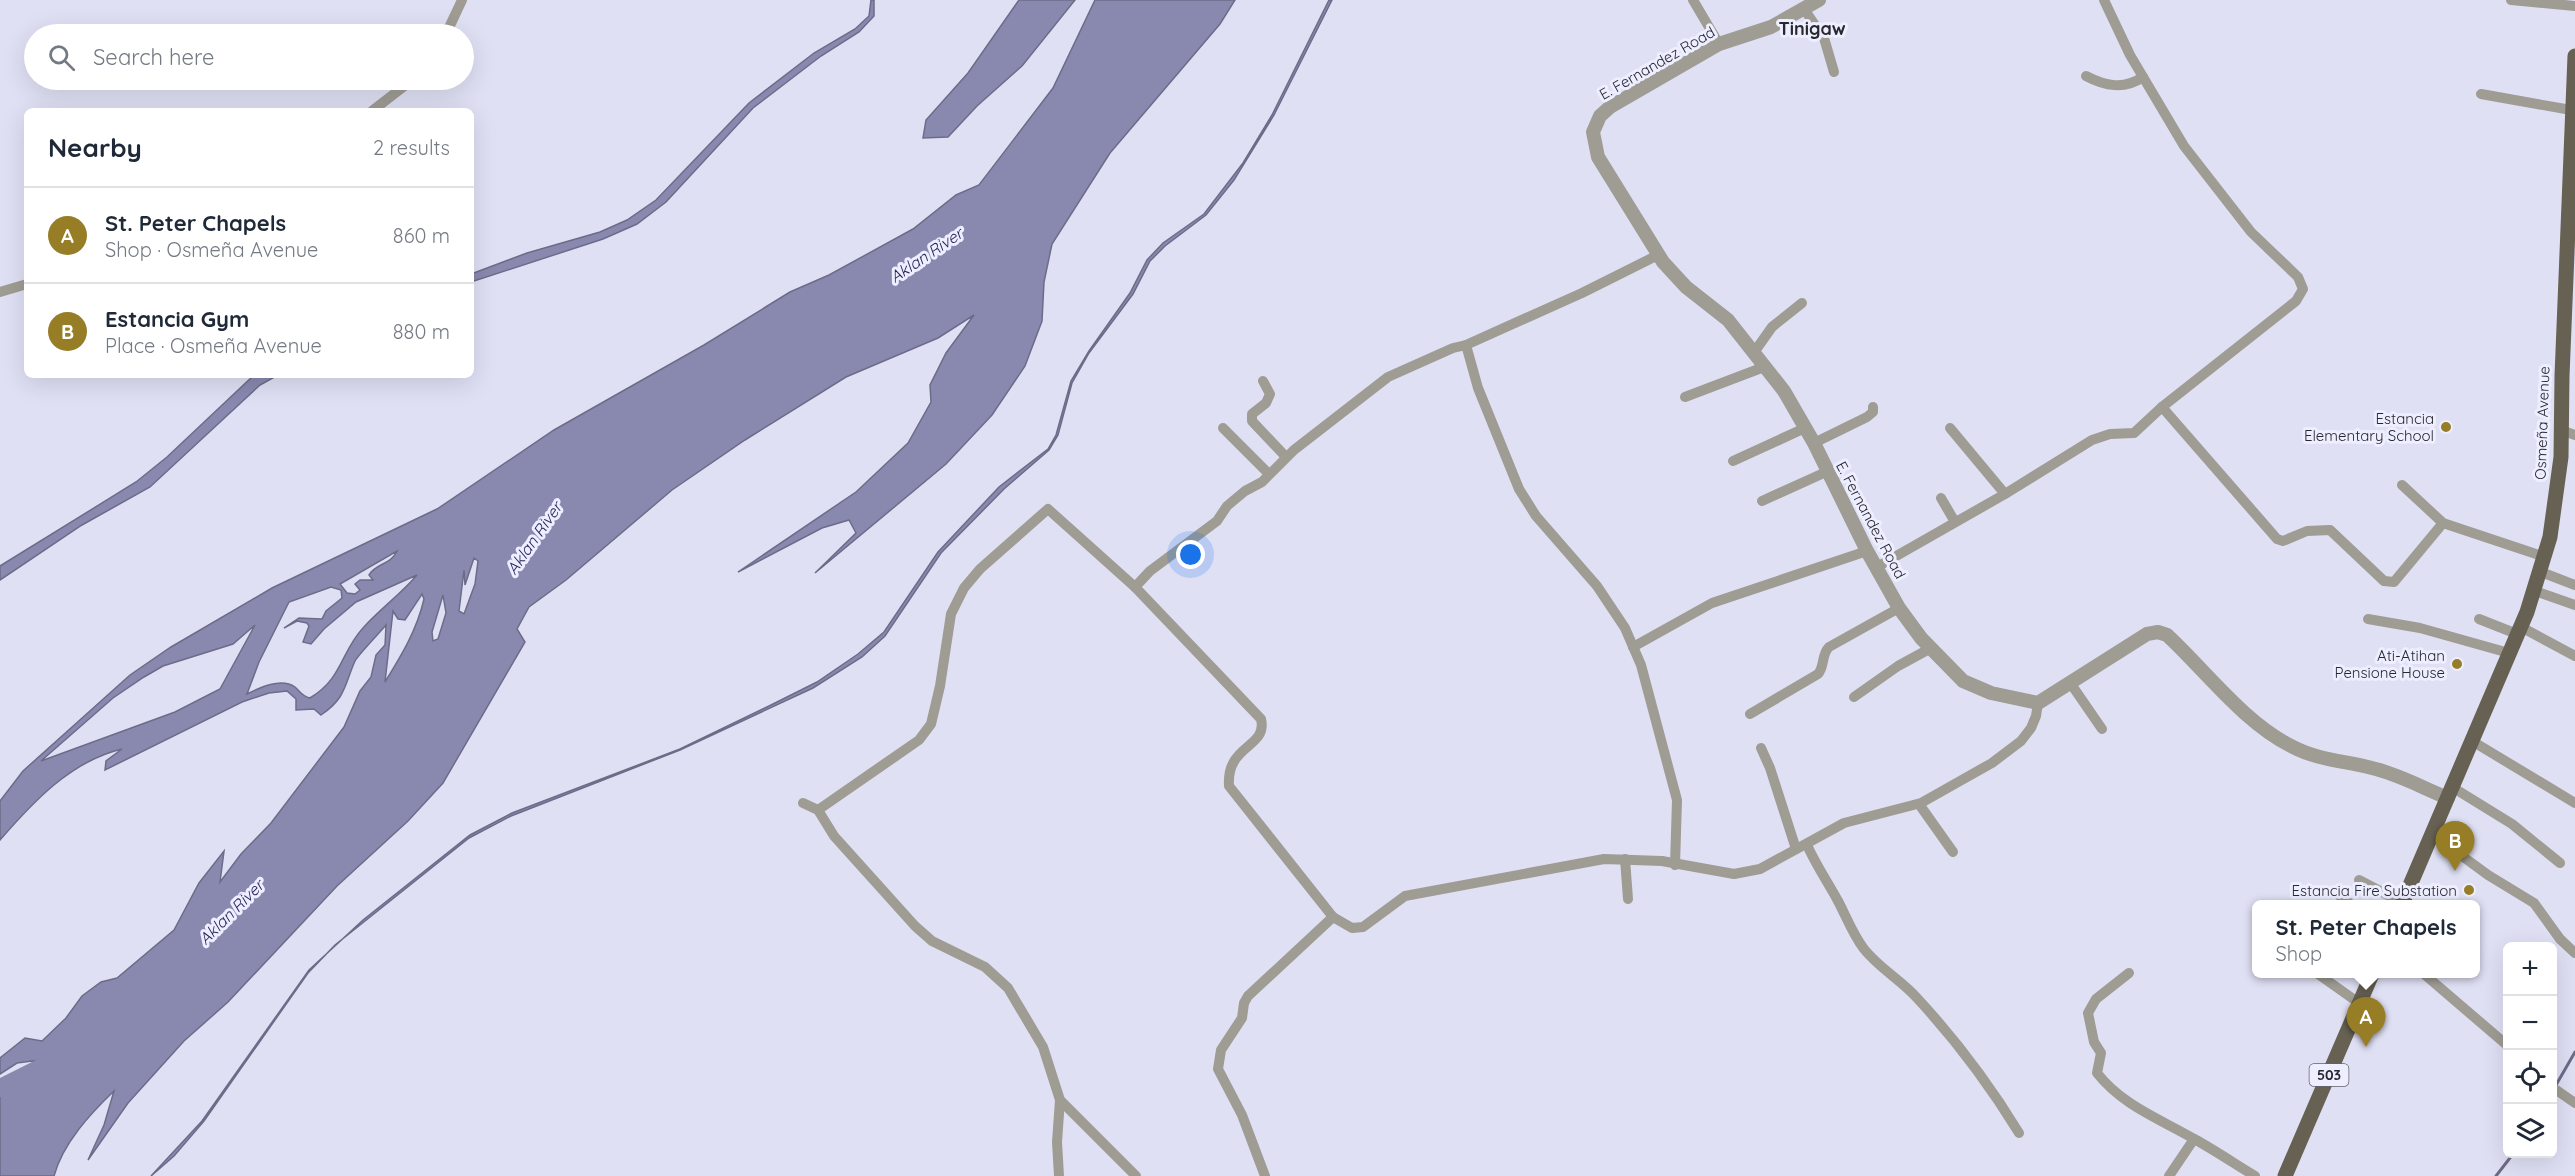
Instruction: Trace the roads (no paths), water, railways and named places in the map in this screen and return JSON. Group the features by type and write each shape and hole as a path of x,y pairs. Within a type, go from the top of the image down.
{"main road":[{"name":"Osmeña Avenue","path":"2404,900 2510,653 2535,591 2545,557 2568,432 2571,110 2575,57"},
{"name":"503","path":"2285,1176 2370,978"}],"street":[{"path":"451,24 462,0"},
{"path":"1693,0 1719,44"},
{"name":"E. Fernandez Road","path":"1819,0 1771,27 1719,44 1610,107 1599,116 1593,132 1598,157 1658,255 1686,287 1728,320 1755,351 1764,367 1784,391 1899,608 1931,648 1963,681 1990,693 2038,703"},
{"path":"1877,567 2005,494 2092,440 2110,434 2134,433 2162,407 2296,301 2303,289 2298,277 2251,232 2184,146 2143,77 2104,0"},
{"path":"2511,0 2575,6"},
{"path":"1804,9 1824,38 1834,72"},
{"path":"2086,76 2110,86 2122,86 2143,77"},
{"path":"376,108 399,90"},
{"path":"2481,94 2571,110"},
{"path":"1135,587 1150,571 1217,520 1227,506 1245,491 1262,482 1286,457 1389,377 1582,293 1658,255"},
{"path":"0,292 24,285"},
{"path":"1755,351 1772,327 1802,303"},
{"path":"1466,345 1478,388 1520,489 1536,516 1597,586 1625,628 1633,647 1668,759 1677,800 1675,865"},
{"path":"1685,397 1764,367"},
{"path":"1263,381 1270,394 1266,404 1252,414 1252,421 1286,457"},
{"path":"1814,444 1868,417 1873,412 1873,407"},
{"path":"2162,407 2277,539 2283,541 2307,531 2330,530 2384,582 2389,583 2394,582 2443,523"},
{"path":"1223,428 1269,474"},
{"path":"1733,461 1805,428"},
{"path":"1950,428 2005,494"},
{"path":"1761,501 1826,472"},
{"path":"2402,485 2443,523 2545,557"},
{"path":"1941,498 1955,522"},
{"path":"818,810 919,740 931,724 940,686 951,614 964,588 980,569 1048,509 1135,587 1261,719 1263,728 1260,736 1233,760 1228,770 1229,786 1333,917 1352,928 1363,927 1405,896 1578,862 1625,859 1662,861 1734,874 1746,873 1774,863 1844,823 1919,804 1992,764 2021,741 2036,716 2038,703 2147,634 2158,632 2167,635 2226,694 2270,732 2291,746 2332,760 2373,768 2450,792 2512,824 2560,863"},
{"path":"1633,647 1712,603 1867,551"},
{"path":"2541,572 2575,585"},
{"path":"2535,591 2575,605"},
{"path":"1750,714 1818,674 1821,670 1824,652 1829,647 1899,608"},
{"path":"2368,619 2420,628 2510,653"},
{"path":"2479,619 2519,631 2575,656"},
{"path":"1854,698 1898,666 1931,648"},
{"path":"2071,684 2102,729"},
{"path":"2472,741 2575,803"},
{"path":"1761,748 1802,847 1836,897 1863,947 1885,972 1916,996 1942,1026 1976,1067 2019,1133"},
{"path":"803,803 818,810 834,836 915,926 932,941 985,967 1008,988 1043,1047 1060,1100 1057,1142 1059,1176"},
{"path":"1919,804 1953,852"},
{"path":"2432,834 2488,875 2534,903 2560,939 2575,953"},
{"path":"1625,859 1628,899"},
{"path":"2359,880 2395,900"},
{"path":"2334,891 2345,900"},
{"path":"1265,1176 1242,1115 1218,1070 1218,1059 1242,1018 1244,1003 1248,996 1333,917"},
{"path":"2129,973 2096,999 2088,1013 2094,1042 2101,1053 2097,1073 2109,1088 2140,1111 2194,1139 2255,1176"},
{"path":"2324,978 2360,1003"},
{"path":"2429,978 2503,1042"},
{"path":"2557,1090 2575,1103"},
{"path":"1060,1100 1136,1176"},
{"path":"2169,1176 2194,1139"}],"water":[{"path":"871,0 874,0 874,16 859,32 821,56 753,108 666,202 637,224 603,239 474,281 474,273 527,253 600,232 627,220 656,200 749,103 814,53 855,29 869,16"},
{"path":"1019,0 1075,0 1022,66 977,106 948,137 923,138 926,120 968,73"},
{"path":"1095,0 1235,0 1220,24 1110,153 1052,244 1044,282 1042,321 1025,366 992,415 946,464 815,573 856,533 849,520 822,528 738,572 856,492 908,443 931,402 930,385 946,353 974,315 938,338 846,377 745,440 672,490 566,580 529,607 517,629 525,642 443,783 408,821 337,886 228,1002 184,1041 128,1103 88,1160 104,1125 114,1091 87,1119 71,1141 54,1176 0,1176 0,1093 15,1084 40,1060 17,1063 0,1074 0,1058 25,1038 42,1041 66,1018 82,996 101,982 117,978 174,930 199,883 224,851 220,882 241,854 271,823 344,727 360,691 371,677 376,655 385,645 386,625 355,661 340,697 321,715 314,709 296,710 296,699 287,691 269,693 242,702 105,770 106,761 122,749 103,755 86,763 54,785 0,840 0,801 23,771 130,675 171,647 272,588 437,509 554,430 704,345 790,292 829,275 913,229 956,195 979,185 1053,88","holes":["397,551 391,559 372,571 369,575 373,580 360,580 355,584 360,590 355,594 347,593 340,584","474,558 478,561 475,584 464,614 459,611 464,570 465,585","417,575 355,637 335,674 321,690 310,698 295,687 283,683 270,684 247,694 259,662 289,602 331,587 341,590 342,598 326,611 322,619 299,618 284,628 297,621 307,623 309,626 303,642 311,644 324,629 356,602","422,594 424,599 413,632 385,682 393,611 398,619 405,620","443,595 446,613 438,639 433,641 432,632","255,625 220,689 175,712 41,761 113,698 163,666 233,644"]},
{"path":"1329,0 1332,0 1274,115 1234,180 1206,215 1165,246 1150,261 1133,294 1089,353 1072,383 1058,435 1049,450 1004,489 941,553 885,636 862,657 813,688 680,750 511,816 469,838 342,939 470,835 512,813 680,749 769,706 817,682 858,654 884,632 938,552 999,487 1048,449 1056,435 1071,381 1089,351 1130,293 1147,260 1163,243 1204,214 1243,163 1272,115"},
{"path":"251,378 273,378 260,385 150,487 82,525 0,580 0,566 136,482 167,457"},
{"path":"327,954 308,973 204,1121 174,1156 151,1176 202,1121 309,970"}],"waterway":[{"path":"2557,1083 2575,1052"},
{"name":"Aklan River","path":"0,1088 44,1066"},
{"path":"2496,1176 2510,1158"}],"place":[{"name":"Estancia Elementary School","path":"2446,427"},
{"name":"Ati-Atihan Pensione House","path":"2457,664"},
{"name":"Estancia Gym","path":"2455,871"},
{"name":"Estancia Fire Substation","path":"2469,890"},
{"name":"St. Peter Chapels","path":"2366,1047"}],"district":[{"name":"Tinigaw","path":"1812,28"}]}
